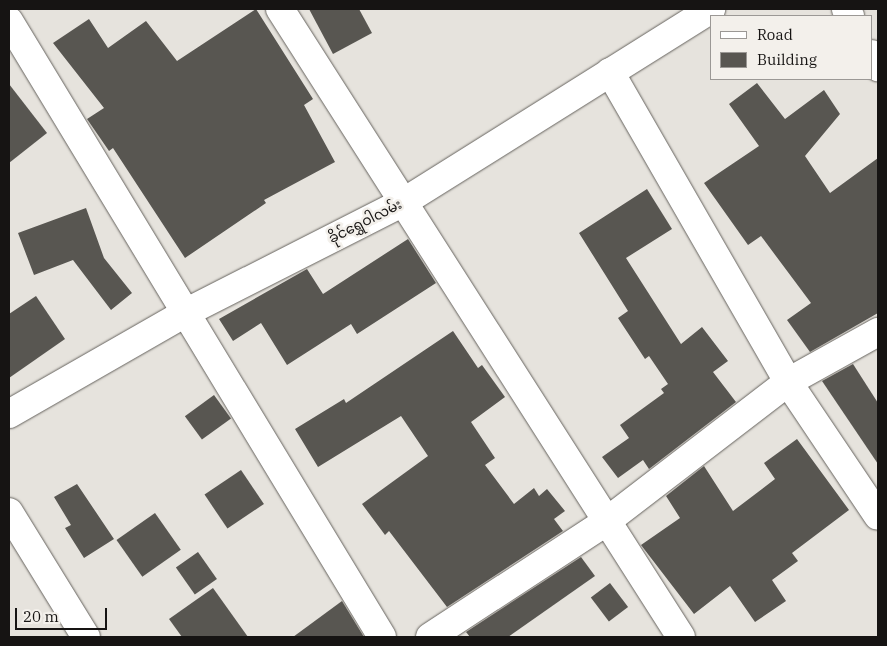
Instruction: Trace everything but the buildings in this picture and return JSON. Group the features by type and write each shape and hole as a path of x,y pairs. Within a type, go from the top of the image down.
{"street":[{"path":"9,13 15,9"},
{"path":"280,9 402,203 681,637"},
{"name":"ခိုင်ရွှေဝါလမ်း","path":"9,414 185,313 402,203 711,9"},
{"path":"9,21 382,637"},
{"path":"872,56 878,67"},
{"path":"610,72 788,382 878,516"},
{"path":"430,637 606,521 788,382 878,332"},
{"path":"9,512 86,637"}]}
